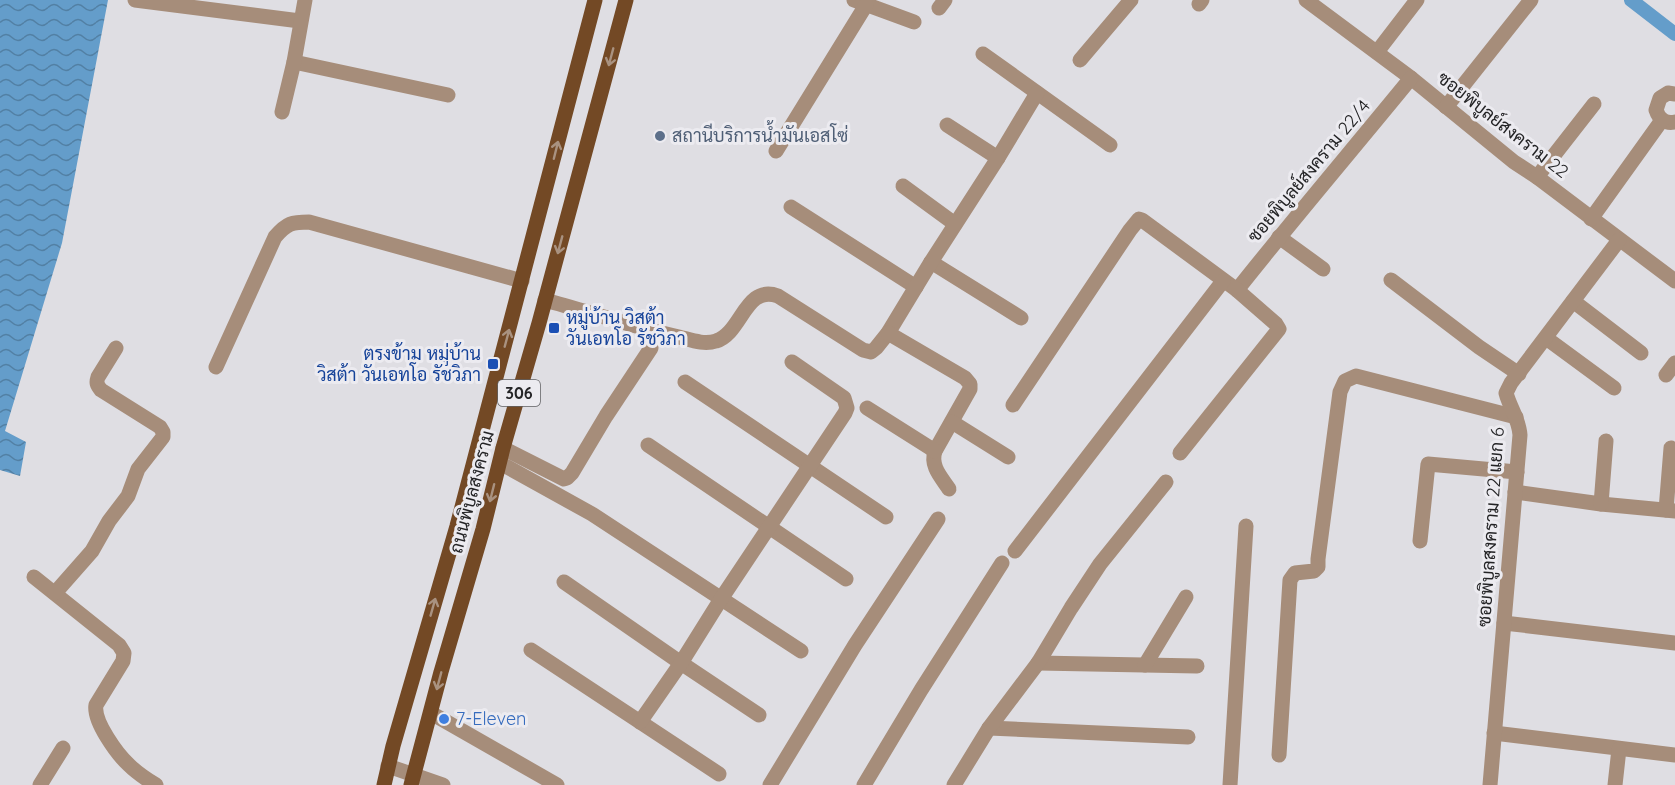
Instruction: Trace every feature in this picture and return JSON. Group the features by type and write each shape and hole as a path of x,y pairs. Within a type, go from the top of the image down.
{"main road":[{"name":"ถนนพิบูลสงคราม","path":"384,785 393,746 460,514 595,0"},
{"name":"ถนนพิบูลสงคราม","path":"413,780 626,0"}],"street":[{"path":"135,0 300,21"},
{"path":"282,112 305,0"},
{"path":"1080,60 1131,0"},
{"name":"ซอยพิบูลย์สงคราม 22","path":"1306,0 1411,78 1514,162 1675,281"},
{"path":"1377,52 1417,0"},
{"path":"1446,107 1532,0"},
{"path":"776,151 860,2 914,22"},
{"path":"983,54 1110,145"},
{"path":"294,62 448,95"},
{"name":"ซอยพิบูลย์สงคราม 22/4","path":"1237,290 1411,78"},
{"path":"545,300 705,343 717,341 727,335 755,298 770,293 862,350 871,352 888,333 1037,93"},
{"path":"1591,219 1668,121 1656,110 1657,104 1664,95 1675,94"},
{"path":"1537,177 1594,104"},
{"path":"947,125 998,158"},
{"path":"903,186 955,224"},
{"path":"791,207 916,287"},
{"path":"1013,405 1139,219 1148,222 1237,290 1279,329 1180,453"},
{"path":"216,367 275,237 285,226 295,222 309,222 522,281"},
{"path":"1279,237 1323,269"},
{"name":"ซอยพิบูลสงคราม 22 แยก 6","path":"1490,785 1520,435 1519,425 1506,393 1511,383 1619,240"},
{"path":"931,262 1021,318"},
{"path":"1391,280 1479,347 1519,374"},
{"path":"1016,552 1223,281"},
{"path":"1573,301 1641,353"},
{"path":"888,333 965,378 970,384 970,389 935,451 933,462 949,489"},
{"path":"1546,338 1614,388"},
{"path":"55,593 92,550 128,496 138,469 163,437 160,427 98,386 96,382 98,377 116,348"},
{"path":"501,456 564,479 567,478 651,348"},
{"path":"640,722 845,413 844,398 792,362"},
{"path":"1280,754 1290,580 1295,573 1314,571 1318,567 1340,393 1345,381 1356,376 1516,417"},
{"path":"685,382 886,517"},
{"path":"867,408 935,451"},
{"path":"952,422 1008,457"},
{"path":"1601,504 1606,441"},
{"path":"648,445 846,579"},
{"path":"1515,492 1670,511 1671,448"},
{"path":"501,456 801,651"},
{"path":"1420,541 1428,464 1517,472"},
{"path":"954,785 989,728 1038,663 1100,564 1166,483"},
{"path":"770,785 855,645 938,519"},
{"path":"1230,785 1246,526"},
{"path":"864,785 921,690 1002,564"},
{"path":"34,577 119,645 124,652 123,661 96,705 95,712 113,747 128,765 156,785"},
{"path":"564,582 759,716"},
{"path":"1145,664 1186,597"},
{"path":"1504,623 1675,643"},
{"path":"531,650 719,774"},
{"path":"1038,663 1197,666"},
{"path":"431,713 557,785"},
{"path":"989,728 1188,737"},
{"path":"1494,733 1675,755"},
{"path":"40,785 63,748"},
{"path":"1615,785 1619,749"},
{"path":"388,766 413,780 443,785"}],"water":[{"path":"0,0 108,0 62,243 5,431 26,442 20,476 0,470"}],"waterway":[{"path":"1631,0 1675,34"}],"place":[{"name":"สถานีบริการน้ำมันเอสโซ่","path":"660,136"},
{"name":"หมู่บ้าน วิสต้า วันเอทโอ รัชวิภา","path":"554,328"},
{"name":"ตรงข้าม หมู่บ้าน วิสต้า วันเอทโอ รัชวิภา","path":"493,364"},
{"name":"7-Eleven","path":"444,719"}]}
